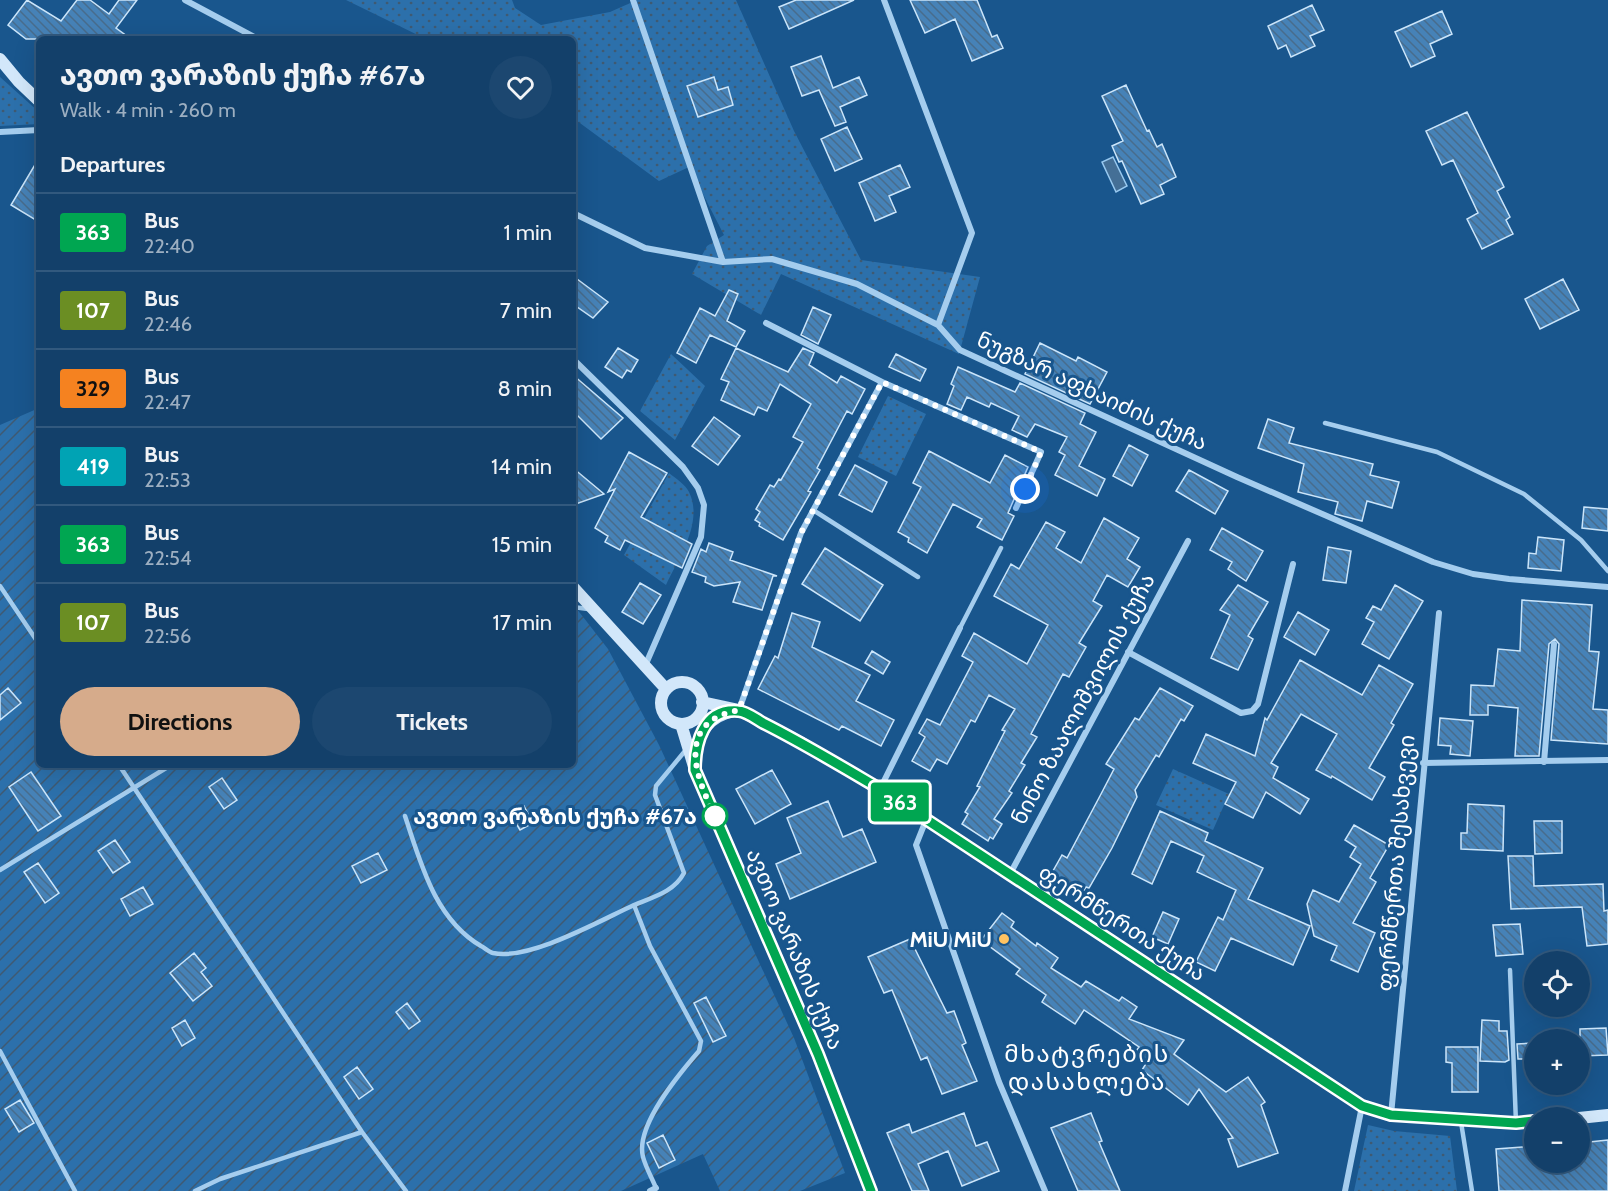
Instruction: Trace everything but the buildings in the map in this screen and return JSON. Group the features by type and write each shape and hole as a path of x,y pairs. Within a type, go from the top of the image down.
{"street":[{"path":"185,0 252,36"},
{"path":"633,0 723,262"},
{"path":"884,0 972,233 938,325"},
{"path":"0,59 36,98"},
{"path":"0,132 36,130"},
{"name":"ნუგზარ აფხაიძის ქუჩა","path":"576,214 645,248 723,262 772,259 857,284 938,325 960,350 1226,472 1433,562 1473,574 1608,587"},
{"path":"766,323 882,382 1041,452 1016,508"},
{"path":"576,362 683,467 698,488 704,505 701,537 645,666"},
{"path":"695,770 695,747 706,725 724,713 739,710 801,533 882,382"},
{"name":"ნინო ზაალიშვილის ქუჩა","path":"1010,874 1188,541"},
{"path":"1128,652 1241,713 1252,711 1258,704 1293,564"},
{"path":"576,591 666,689"},
{"name":"ფერმწერთა შესახვევი","path":"1391,1115 1438,613"},
{"path":"880,789 960,628"},
{"path":"1544,762 1554,644"},
{"path":"679,683 691,685 701,695 702,702 702,710 694,720 681,724 674,723 663,713 661,699 666,689 679,683"},
{"name":"ფერმწერთა ქუჩა","path":"702,702 739,710 800,742 880,789 1362,1106 1391,1115 1524,1122"},
{"name":"ავთო ვარაზის ქუჩა","path":"681,724 695,770 818,1054 871,1191"},
{"path":"1423,763 1608,760"},
{"path":"926,820 916,845 999,1082 1045,1191"},
{"path":"1345,1191 1362,1106"},
{"path":"1590,1117 1608,1115"}],"lane":[{"path":"1325,423 1437,452 1524,494 1581,540 1608,571"},
{"path":"813,510 918,577"},
{"path":"960,628 1001,548"},
{"path":"0,586 36,640"},
{"path":"576,607 592,610"},
{"path":"405,816 428,881 456,929 493,953 522,951 549,944 634,904 668,891 676,885 684,873 655,795 656,786 687,748"},
{"path":"121,768 362,1132 406,1191"},
{"path":"0,870 166,768"},
{"path":"634,904 650,946 701,1041 699,1051 663,1098 644,1135 643,1157 653,1190"},
{"path":"1510,970 1516,1123"},
{"path":"0,1051 75,1191"},
{"path":"1461,1120 1473,1191"},
{"path":"195,1191 242,1171 362,1132"}],"shaded area":[{"path":"346,0 512,0 515,8 541,25 610,12 637,0 736,0 794,131 861,260 980,277 959,354 781,274 761,315 692,274 707,246 724,235 689,167 659,181 576,120 576,36 420,36"},
{"path":"0,77 36,109 36,124 0,126"},
{"path":"1113,157 1127,186 1116,192 1102,162"},
{"path":"671,354 705,386 675,440 640,411"},
{"path":"888,396 926,414 896,476 858,457"},
{"path":"36,409 36,768 576,768 576,608 608,649 659,745 794,1038 845,1173 800,1191 720,1191 703,1154 621,1191 0,1191 0,425"},
{"path":"669,473 688,489 693,504 693,516 688,540 666,585 624,555"},
{"path":"1173,769 1229,794 1213,830 1156,805"},
{"path":"1368,1125 1394,1131 1450,1136 1457,1191 1354,1191"}],"bus line":[{"name":"363","path":"871,1191 818,1054 695,770 695,747 699,735 706,725 724,713 739,710 800,742 880,789 1362,1106 1391,1115 1524,1122"}],"place":[{"name":"ავთო ვარაზის ქუჩა #67ა","path":"715,816"},
{"name":"MiU MiU","path":"1004,939"}],"district":[{"name":"მხატვრების დასახლება","path":"1087,1067"}],"route":[{"path":"715,816 695,770 695,747 699,735 715,718 724,713 739,710 801,533 882,382 1041,452 1025,489"}]}
